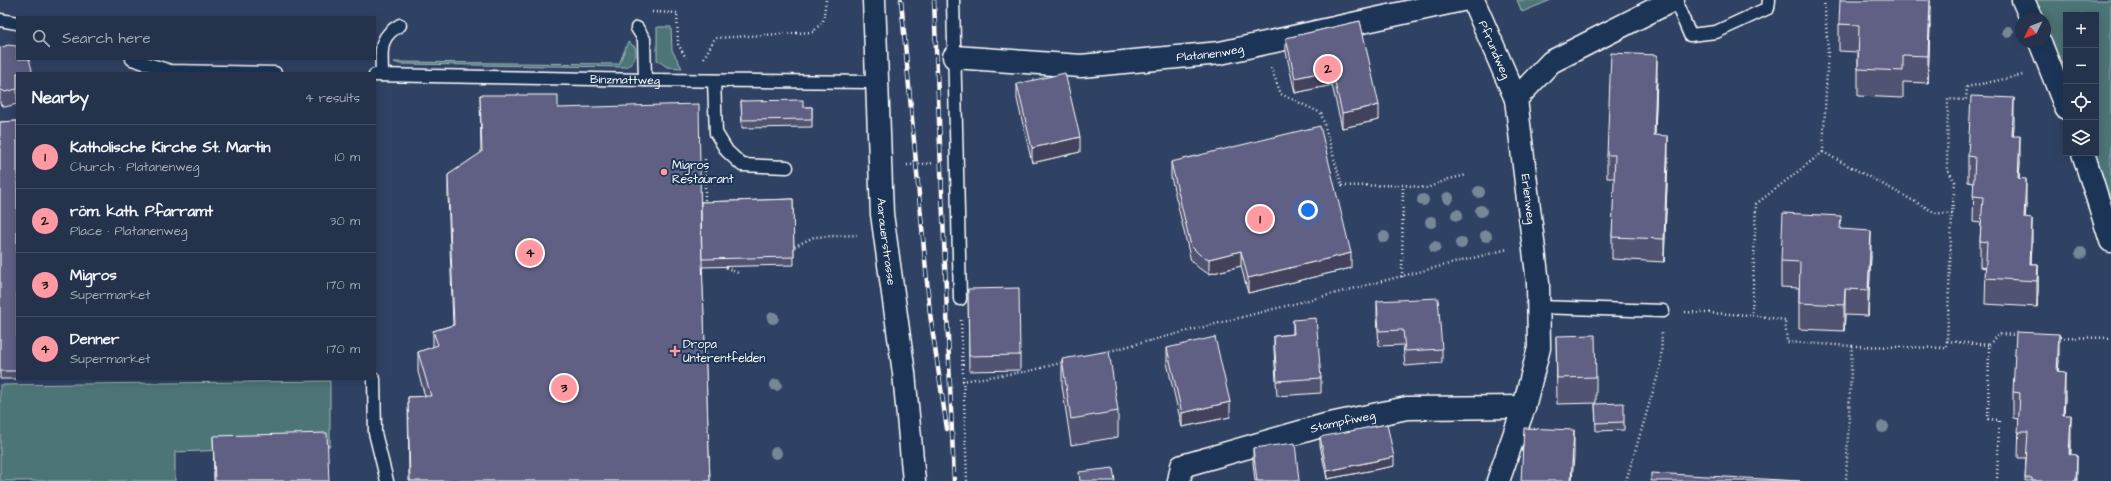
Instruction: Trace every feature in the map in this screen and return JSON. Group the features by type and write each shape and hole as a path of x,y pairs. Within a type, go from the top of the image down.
{"street":[{"name":"Aarauerstrasse","path":"874,0 882,214 904,373 914,481"},
{"name":"Platanenweg","path":"954,57 1080,66 1220,53 1462,0"},
{"name":"Pfrundweg","path":"1473,0 1516,99"},
{"path":"1516,99 1550,62 1674,0"},
{"path":"2023,0 2028,12"},
{"path":"2042,48 2063,100"},
{"name":"Erlenweg","path":"1498,481 1524,407 1539,348 1534,242 1516,99"},
{"path":"2084,156 2111,241"},
{"name":"Stampfiweg","path":"1179,481 1182,466 1325,425 1407,408 1524,407"}],"lane":[{"path":"953,0 960,299"},
{"path":"1674,0 1690,35 1716,32 1768,8 1769,0"},
{"path":"0,20 16,23"},
{"path":"378,75 383,39 389,32 400,26"},
{"path":"637,28 644,39 645,80"},
{"path":"135,60 170,71 222,72"},
{"name":"Binzmattweg","path":"378,75 645,80 707,77 876,82"},
{"path":"707,77 716,134 727,151 742,165 787,167"},
{"path":"1538,307 1662,311"},
{"path":"374,380 375,433 387,481"}],"path":[{"path":"707,77 705,54 715,38 813,32 823,21 826,0"},
{"path":"1752,315 1756,204 1823,152 1828,49 1824,0"},
{"path":"645,12 677,13 678,44 686,59 707,77"},
{"path":"1261,44 1281,94 1321,113 1342,186 1403,185 1427,188 1450,179 1467,175"},
{"path":"1626,481 1661,365 1662,311 1752,315 1785,320 1787,342 1852,346 1946,348 1952,214 1955,182 1947,169 1948,99 1966,100 1967,87 2051,69"},
{"path":"1823,152 1936,213 1952,214"},
{"path":"1402,277 1403,185"},
{"path":"786,248 794,248 814,236 852,236"},
{"path":"1098,354 1534,242"},
{"path":"724,259 725,266 740,274"},
{"path":"960,299 962,381 968,481"},
{"path":"1997,481 1999,420 1988,419 1989,345 1998,334 2021,335"},
{"path":"2051,336 2111,338"},
{"path":"1947,341 1989,345"},
{"path":"1846,481 1852,346"},
{"path":"962,381 1029,371 1067,361"}],"green space":[{"path":"1517,0 1551,0 1522,12"},
{"path":"2023,0 2111,0 2111,241 2084,156 2099,156 2099,12 2063,12 2063,99 2047,48 2051,48 2051,12 2028,12"},
{"path":"657,27 671,27 672,50 682,68 667,67 657,60"},
{"path":"628,42 635,47 636,53 635,59 626,67 400,64 394,62 619,64"},
{"path":"330,381 330,446 175,452 175,481 0,481 0,385"}],"building":[{"path":"1840,0 1930,0 1928,56 1903,55 1903,71 1858,69 1859,25 1839,24"},
{"path":"1360,21 1379,105 1342,113 1332,70 1295,78 1286,38"},
{"path":"8,45 16,46 16,60 29,60 32,70 31,72 16,72 16,89 5,92 0,89 0,48"},
{"path":"1611,53 1657,55 1654,135 1668,136 1664,239 1612,237 1615,155 1607,155"},
{"path":"1065,73 1080,137 1032,148 1017,84"},
{"path":"480,95 558,95 558,108 699,104 701,233 710,481 410,481 408,397 431,396 418,352 438,345 433,331 454,325 448,175 482,152"},
{"path":"1971,96 2014,98 2012,136 2020,136 2018,178 2026,179 2024,218 2032,219 2030,264 2038,264 2037,281 1985,278 1987,242 1980,241 1983,197 1973,196 1975,157 1968,156"},
{"path":"803,100 803,107 812,107 812,119 742,120 741,101"},
{"path":"16,121 16,371 0,371 0,122"},
{"path":"1320,126 1351,253 1248,278 1241,251 1209,259 1200,255 1191,246 1171,162"},
{"path":"793,199 794,257 702,259 701,202"},
{"path":"1783,213 1841,216 1840,229 1871,231 1868,290 1845,289 1844,305 1799,303 1800,262 1781,261"},
{"path":"1019,288 1020,355 969,356 968,289"},
{"path":"1438,298 1442,349 1405,351 1403,330 1379,331 1377,301"},
{"path":"1316,318 1321,378 1277,381 1274,336 1294,334 1293,320"},
{"path":"2016,332 2059,334 2057,371 2065,372 2063,415 2071,415 2069,454 2077,455 2076,481 2032,481 2032,478 2025,478 2028,432 2018,432 2020,393 2013,392"},
{"path":"1595,335 1596,377 1557,378 1556,336"},
{"path":"1215,337 1230,402 1182,413 1167,348"},
{"path":"1109,351 1118,411 1071,419 1062,359"},
{"path":"1624,403 1624,422 1596,423 1595,404"},
{"path":"1387,424 1394,457 1327,471 1320,437"},
{"path":"1524,428 1574,430 1571,481 1521,481"},
{"path":"327,433 329,481 215,481 213,436"},
{"path":"1295,443 1299,481 1257,481 1253,448"},
{"path":"1113,468 1115,481 1080,481 1079,472"},
{"path":"1651,473 1800,481 1651,481"}],"railway":[{"path":"901,0 930,314 947,429"},
{"path":"934,0 954,481"}],"place":[{"name":"röm. kath. Pfarramt","path":"1328,69"},
{"name":"Migros Restaurant","path":"664,172"},
{"name":"Katholische Kirche St. Martin","path":"1260,219"},
{"name":"Denner","path":"530,253"},
{"name":"Dropa Unterentfelden","path":"675,351"},
{"name":"Migros","path":"564,388"}]}
